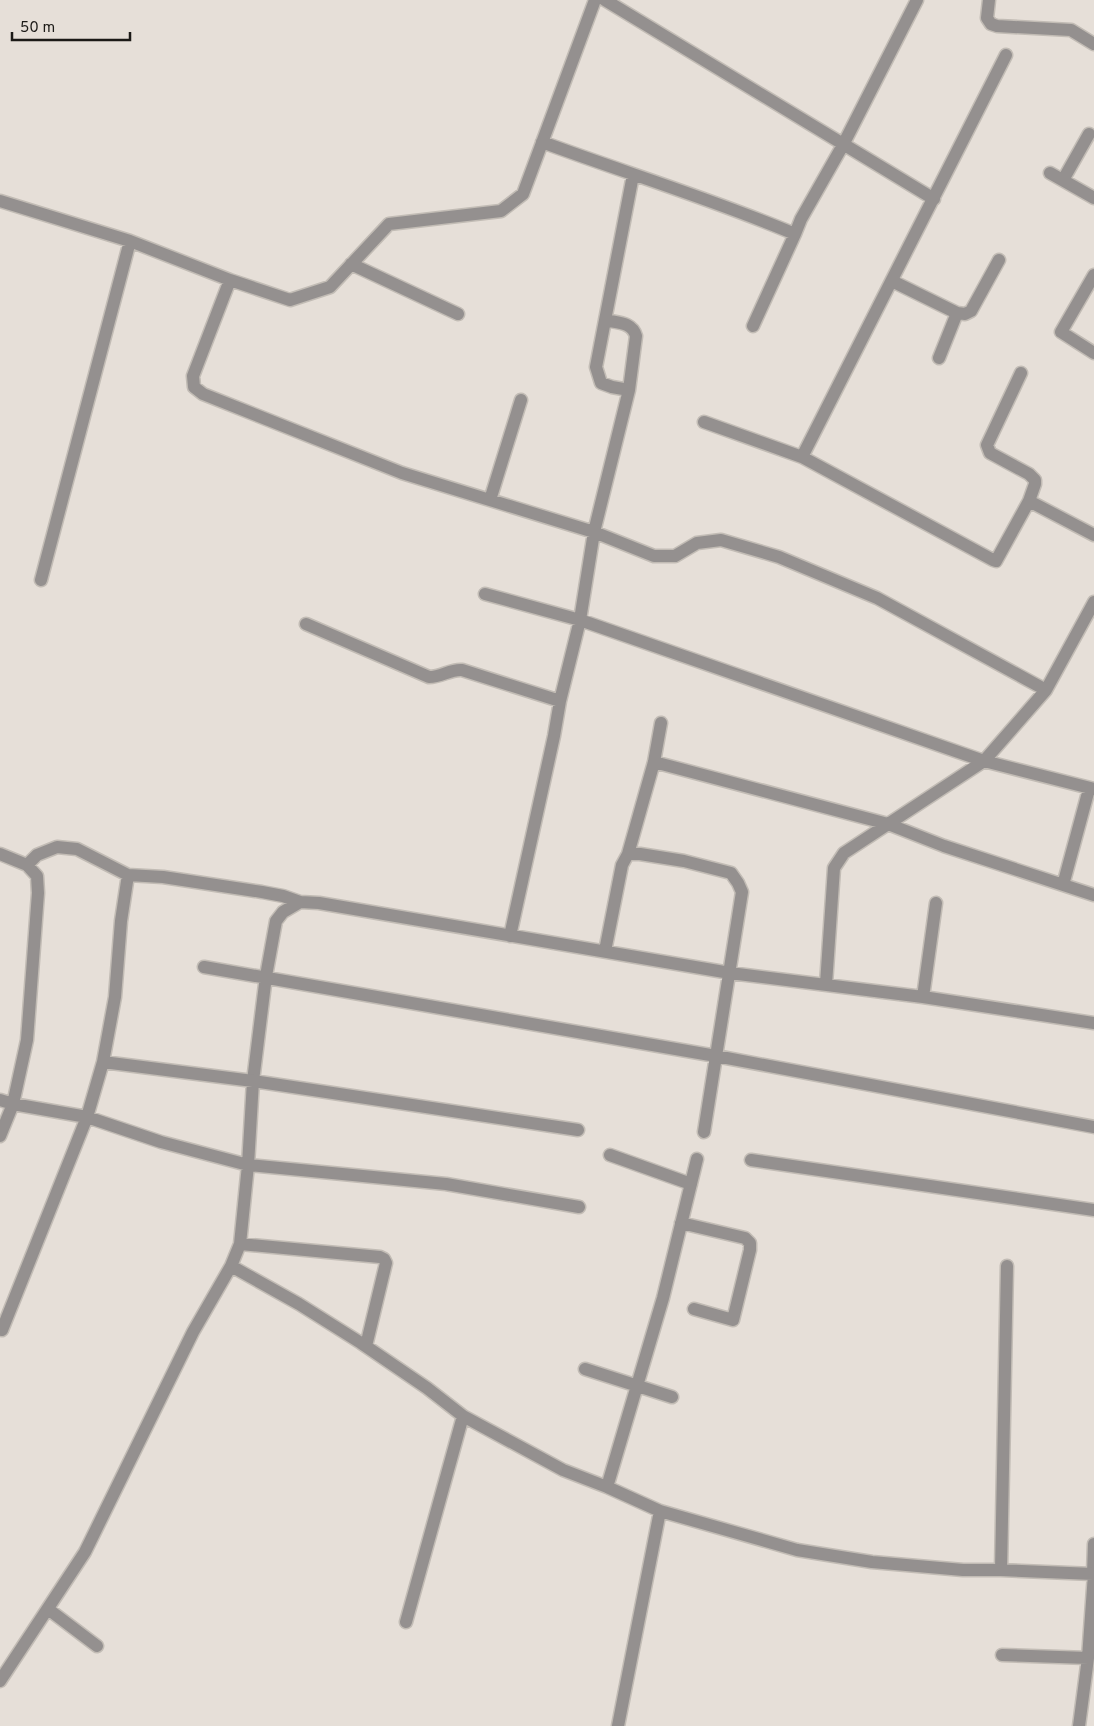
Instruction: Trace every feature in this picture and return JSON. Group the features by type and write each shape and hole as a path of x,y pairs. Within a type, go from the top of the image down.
{"street":[{"path":"0,201 130,241 230,280 290,300 330,287 389,224 501,211 523,194 595,0"},
{"path":"606,0 934,199"},
{"path":"753,326 801,219 843,145 917,0"},
{"path":"989,0 987,18 991,24 997,26 1069,29 1077,32 1094,44"},
{"path":"1077,32 1094,33"},
{"path":"802,457 1006,56"},
{"path":"1063,180 1089,134"},
{"path":"542,142 633,175 713,201 795,234"},
{"path":"1050,173 1094,198"},
{"path":"628,390 601,383 596,367 633,175"},
{"path":"41,580 130,241"},
{"path":"892,281 958,313 965,314 971,312 999,260"},
{"path":"351,264 458,314"},
{"path":"1094,275 1061,332 1094,353"},
{"path":"230,280 193,376 194,387 203,394 402,473 594,532 654,556 675,556 697,543 720,540 779,557 877,598 1046,690"},
{"path":"939,358 958,313"},
{"path":"510,936 560,701 580,620 594,532 628,390 636,336 634,329 630,325 605,320"},
{"path":"704,422 802,457 996,560 999,558 1036,484 1029,474 990,453 987,445 1021,373"},
{"path":"490,500 521,400"},
{"path":"1029,501 1094,535"},
{"path":"485,594 580,620 984,761 1092,789 1063,885"},
{"path":"826,984 834,868 844,854 984,761 1046,690 1094,602"},
{"path":"306,624 429,678 438,678 454,669 462,670 560,701"},
{"path":"605,951 622,865 628,854 654,762 661,724"},
{"path":"654,762 888,824 944,846 1094,896"},
{"path":"27,865 37,855 57,847 77,849 128,875 163,877 262,892 300,902 319,903 730,973 923,997 1094,1023"},
{"path":"0,854 27,865 37,876 38,893 27,1040 13,1104 0,1136"},
{"path":"628,854 684,861 731,873 742,892 704,1132"},
{"path":"2,1330 87,1116 103,1062 115,997 121,921 128,875"},
{"path":"0,1681 85,1552 193,1332 231,1266 240,1244 248,1165 253,1081 266,976 276,920 283,912 300,902"},
{"path":"923,997 936,903"},
{"path":"204,966 716,1056 1094,1127"},
{"path":"103,1062 253,1081 578,1130"},
{"path":"0,1100 13,1104 87,1116 162,1142 248,1165 446,1184 579,1207"},
{"path":"610,1155 691,1184"},
{"path":"607,1487 663,1298 697,1159"},
{"path":"751,1160 1094,1210"},
{"path":"681,1222 745,1238 750,1243 750,1250 733,1320 694,1309"},
{"path":"240,1244 380,1257 384,1259 386,1263 366,1346"},
{"path":"231,1266 299,1304 366,1346 427,1388 463,1416 563,1470 660,1511 797,1550 881,1562 963,1570 1094,1574"},
{"path":"1000,1570 1007,1266"},
{"path":"585,1369 672,1398"},
{"path":"406,1622 463,1416"},
{"path":"618,1726 660,1511"},
{"path":"1079,1726 1088,1658 1094,1574 1094,1544"},
{"path":"48,1609 97,1646"},
{"path":"1002,1655 1088,1658"}]}
